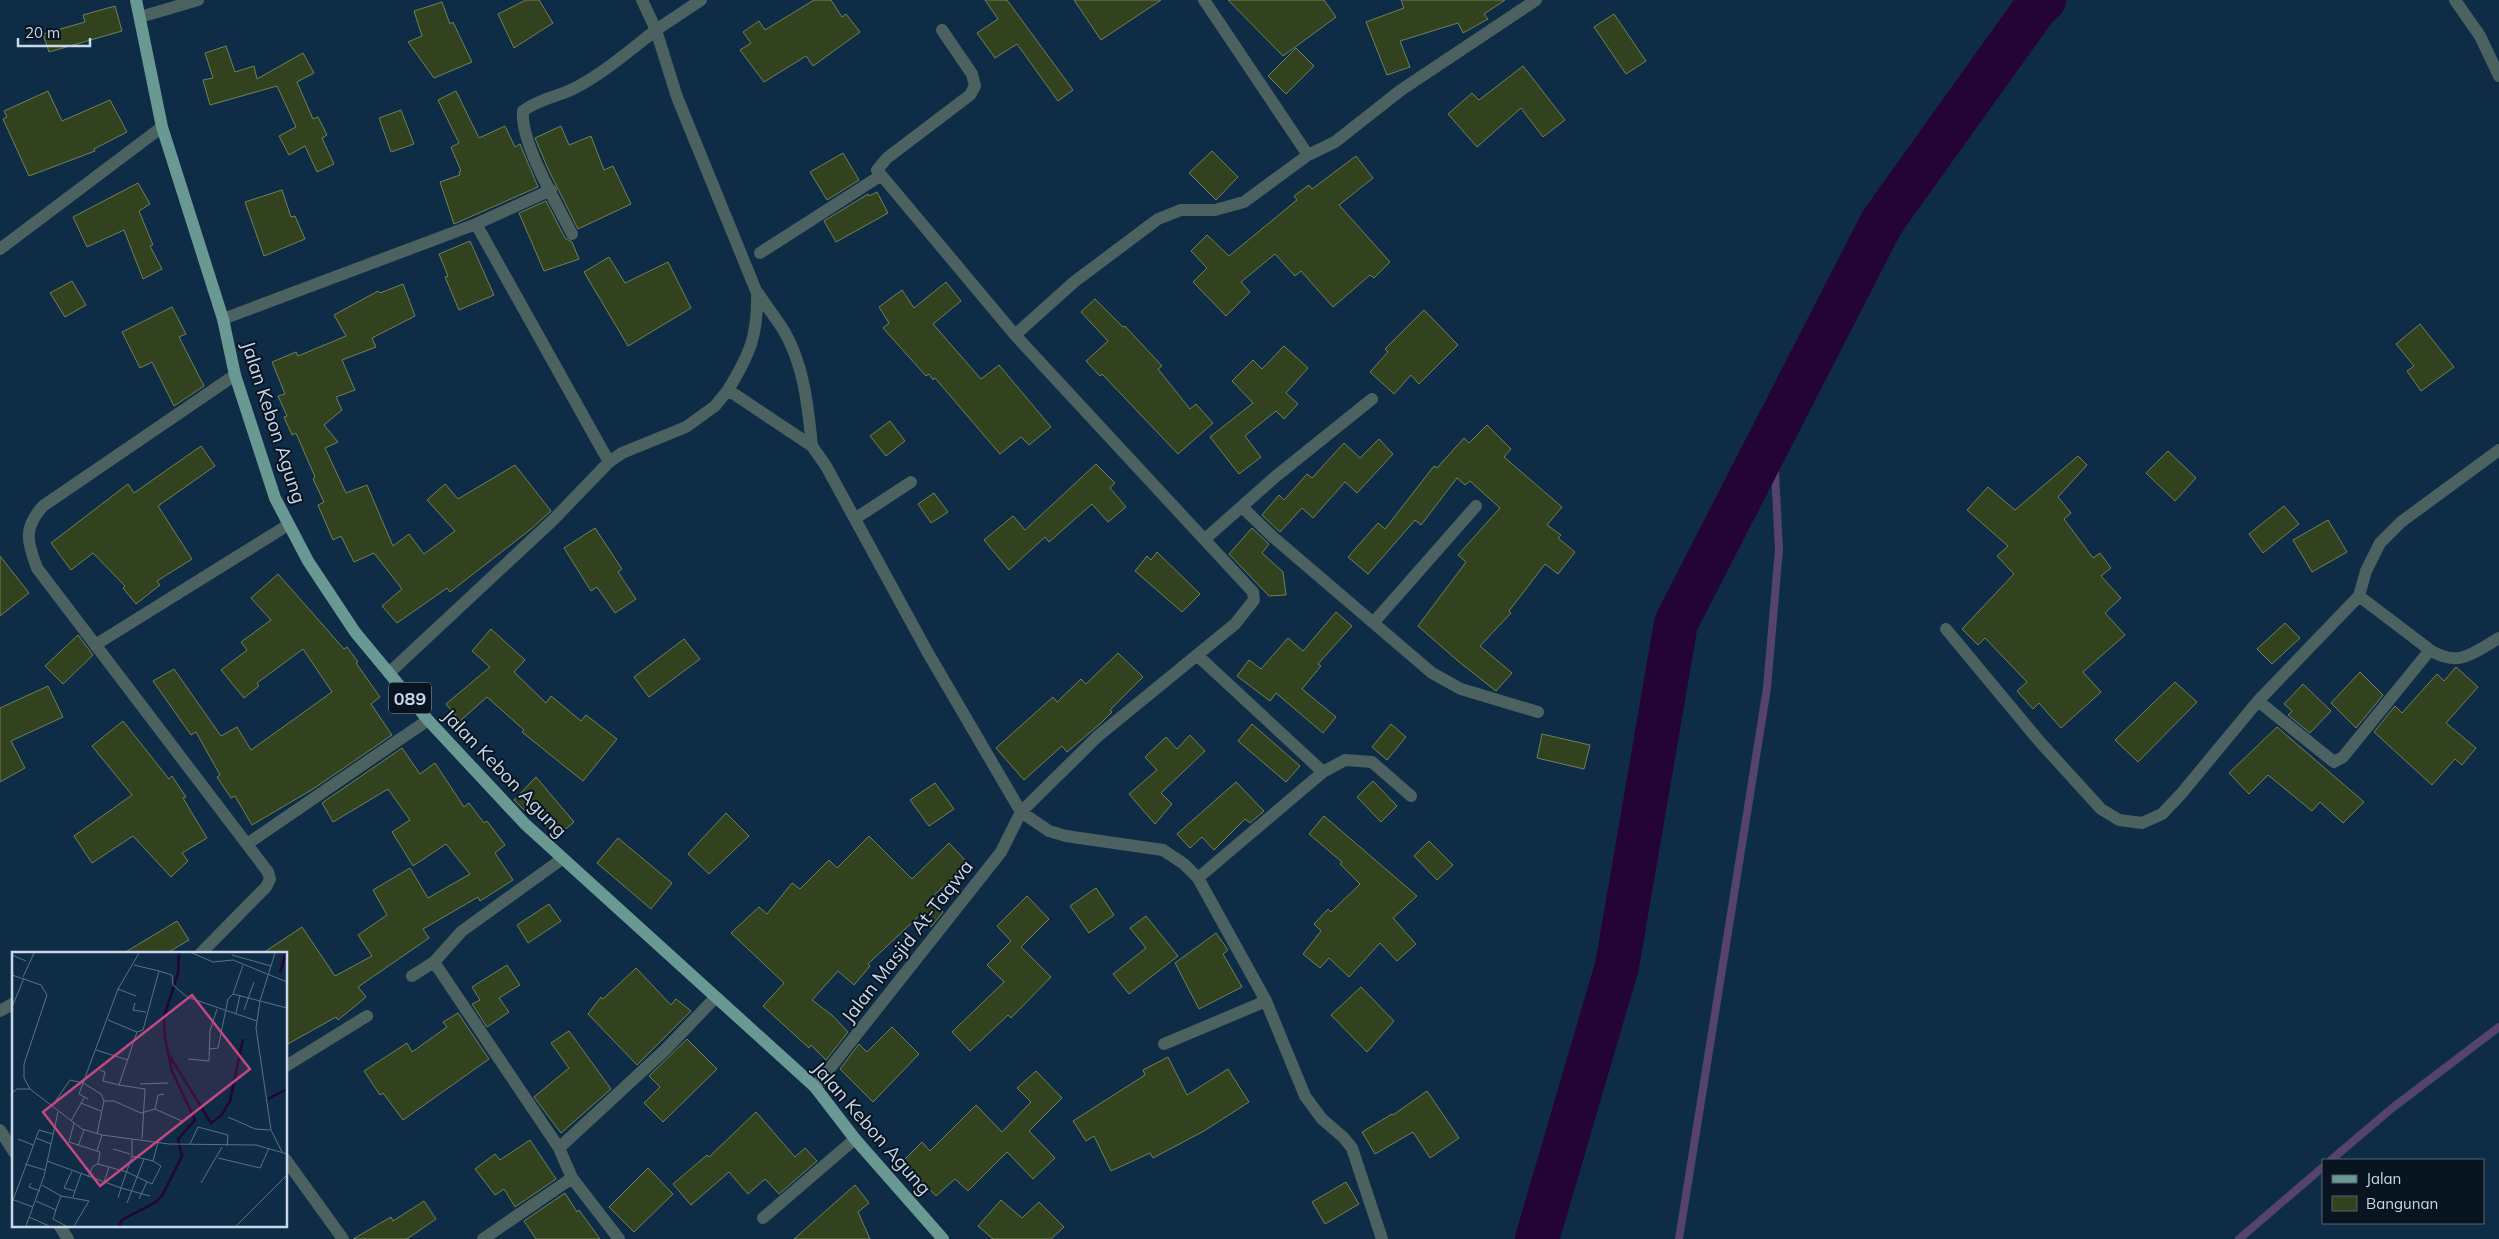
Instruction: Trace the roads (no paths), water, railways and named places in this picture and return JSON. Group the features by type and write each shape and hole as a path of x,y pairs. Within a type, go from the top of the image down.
{"main road":[{"name":"Jalan Kebon Agung","path":"136,0 162,127 223,320 235,375 275,498 308,561 355,632 428,720 525,824 815,1087 855,1139 942,1239"}],"street":[{"path":"140,17 198,0"},
{"path":"642,0 656,30 677,97 757,293 784,332 798,364 808,411 812,446"},
{"path":"572,234 528,142 522,124 523,111 534,103 573,89 619,59 656,30 701,0"},
{"path":"1204,0 1308,156"},
{"path":"1015,335 1074,282 1158,219 1181,210 1215,210 1244,202 1308,156 1335,142 1400,90 1536,0"},
{"path":"2454,0 2480,36 2499,76"},
{"path":"942,30 972,74 975,86 970,95 879,165 877,170 880,176 1015,335 1205,539 1372,399"},
{"path":"0,249 162,127"},
{"path":"760,253 880,176"},
{"path":"223,320 476,224 551,190"},
{"path":"476,224 609,462"},
{"path":"389,673 553,520 609,462 622,453 686,427 715,406 728,390 752,345 757,327 757,293"},
{"path":"202,952 266,886 270,879 268,872 37,568 30,549 28,532 35,515 43,506 235,375"},
{"path":"728,390 812,446 826,466 928,653 1021,812 1049,831 1066,836 1164,850 1184,864 1198,878 1266,1001 1305,1096 1322,1119 1343,1136 1352,1148 1382,1239"},
{"path":"1946,629 2040,742 2101,809 2120,820 2142,823 2162,814 2181,794 2258,701 2358,596 2366,571 2380,543 2402,522 2499,450"},
{"path":"856,518 911,482"},
{"path":"1374,622 1476,506"},
{"path":"1242,507 1432,673 1461,690 1538,712"},
{"path":"95,645 288,525"},
{"name":"Jalan Masjid At-Taqwa","path":"815,1087 1001,852 1021,812 1098,736 1198,656 1235,624 1248,610 1254,596 1205,539"},
{"path":"2358,596 2441,657 2455,660 2466,657 2499,638"},
{"path":"2258,701 2334,762 2343,757 2430,650"},
{"path":"1198,656 1323,772"},
{"path":"247,844 428,720"},
{"path":"1198,878 1323,772 1345,760 1372,762 1411,796"},
{"path":"412,976 434,962 462,931 562,859"},
{"path":"434,962 558,1148 572,1178 618,1239"},
{"path":"558,1148 665,1050 715,998"},
{"path":"1164,1044 1266,1001"},
{"path":"0,1011 12,1004"},
{"path":"288,1065 367,1016"},
{"path":"0,1130 12,1149"},
{"path":"763,1218 811,1174 855,1139"},
{"path":"288,1163 343,1239"},
{"path":"483,1239 572,1178"}],"waterway":[{"path":"1537,1239 1617,966 1676,623 1882,222 2036,7 2044,0"},
{"path":"1679,1239 1767,688 1779,549 1773,434"},
{"path":"2332,1159 2391,1109 2499,1027"},
{"path":"2239,1239 2322,1168"}]}
